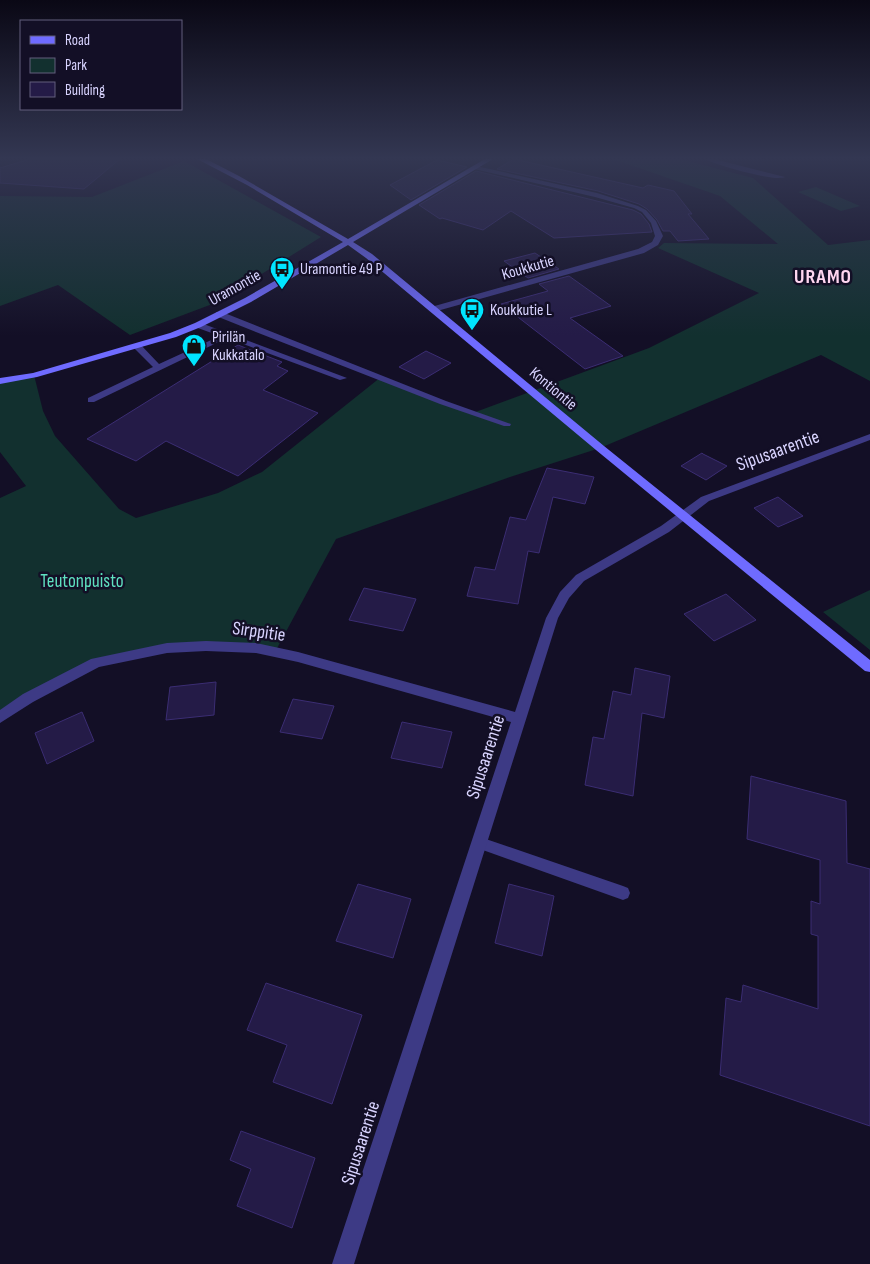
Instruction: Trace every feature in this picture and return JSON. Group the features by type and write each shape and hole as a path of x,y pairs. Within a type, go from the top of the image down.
{"street":[{"name":"Kontiontie","path":"309,218 349,241 434,309 600,448 870,667"},
{"name":"Uramontie","path":"0,382 34,375 137,346 198,325 389,218"},
{"name":"Koukkutie","path":"434,309 641,251 655,244 659,236 654,222 650,218"},
{"name":"Sipusaarentie","path":"343,1264 552,618 564,595 580,578 665,529 705,499 870,438"},
{"name":"Sirppitie","path":"0,717 36,694 96,663 167,648 206,646 256,648 298,657 520,719"}],"lane":[{"path":"219,314 245,326 340,361 470,414 507,424"},
{"path":"198,325 344,378"},
{"path":"91,400 226,336"},
{"path":"137,346 158,368"},
{"path":"480,843 623,893"}],"green space":[{"path":"0,218 287,218 321,237 215,303 130,335 58,285 0,306"},
{"name":"Teutonpuisto","path":"747,218 798,218 828,245 870,240 870,381 821,355 600,448 510,477 336,539 275,652 206,646 96,663 0,717 0,498 26,486 0,452 0,381 34,375 43,411 55,436 119,509 136,518 218,493 262,472 381,377 470,414 649,348 759,293 658,248 664,243 778,244"},
{"path":"870,590 870,650 823,612"}],"building":[{"path":"438,218 501,218 483,230"},
{"path":"522,218 644,218 652,232 554,238"},
{"path":"655,218 691,218 709,239 678,241 670,231 663,231"},
{"path":"535,253 559,269 528,278 504,261"},
{"path":"569,276 611,306 570,318 623,356 585,369 501,304 548,291 539,284"},
{"path":"238,345 282,362 277,366 288,371 263,390 318,413 238,476 166,441 136,461 87,439"},
{"path":"426,351 451,363 424,379 399,367"},
{"path":"702,453 727,466 706,480 681,466"},
{"path":"547,468 594,477 585,504 553,497 539,553 528,551 518,604 467,596 475,567 495,570 510,517 526,520"},
{"path":"778,497 803,516 778,527 754,508"},
{"path":"364,588 416,599 403,631 349,620"},
{"path":"726,594 756,620 714,641 684,614"},
{"path":"635,668 670,676 664,718 642,713 633,796 585,785 593,737 604,739 613,691 631,695"},
{"path":"216,682 214,715 166,720 170,687"},
{"path":"293,699 334,706 322,739 280,732"},
{"path":"82,712 94,741 47,764 35,733"},
{"path":"402,722 452,732 442,768 391,758"},
{"path":"751,776 846,801 847,863 870,869 870,1126 720,1075 726,998 741,1002 743,985 818,1009 818,936 811,934 811,901 820,904 820,860 747,839"},
{"path":"358,884 411,899 393,958 336,941"},
{"path":"509,884 554,896 542,956 495,943"},
{"path":"266,983 362,1015 332,1104 273,1082 287,1045 247,1030"},
{"path":"241,1131 315,1158 292,1228 237,1206 251,1169 230,1160"}],"place":[{"name":"Uramontie 49 P","path":"282,290"},
{"name":"Koukkutie L","path":"472,331"},
{"name":"Pirilän Kukkatalo","path":"194,367"}],"district":[{"name":"URAMO","path":"823,277"}]}
